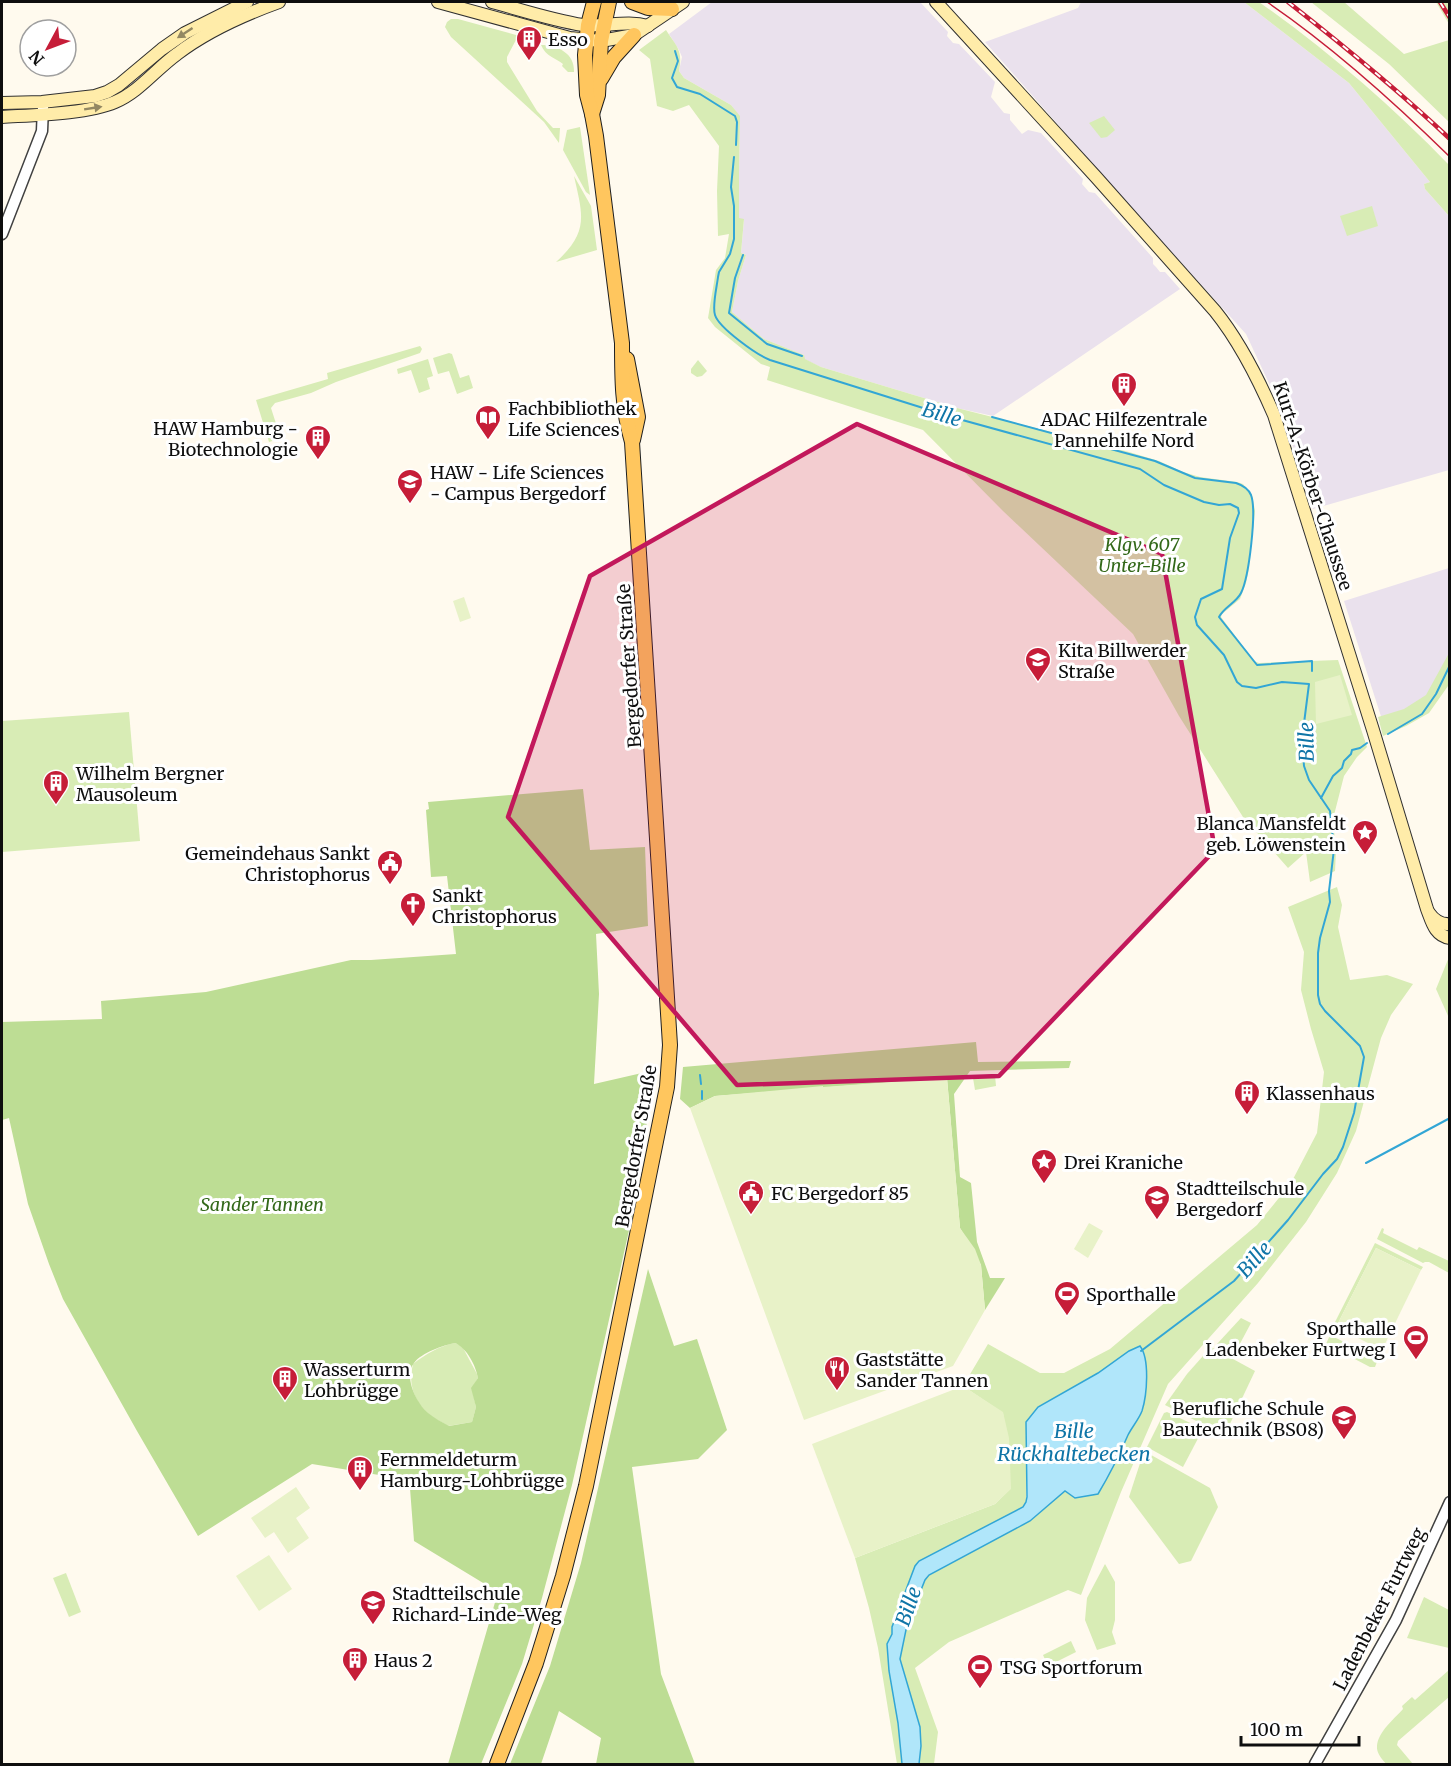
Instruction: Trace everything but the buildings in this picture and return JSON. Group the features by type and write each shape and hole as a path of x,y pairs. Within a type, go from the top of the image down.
{"main road":[{"path":"2,117 95,96 114,89 185,33 247,2"},
{"path":"2,103 43,108 99,107 121,99 191,44 245,16 279,2"},
{"path":"442,2 570,38 601,41 634,35"},
{"path":"492,2 557,20 588,25 604,26 635,22 648,26"},
{"name":"Bergedorfer Straße","path":"497,1764 536,1664 563,1576 586,1486 630,1277 668,1075 670,1045 632,442 625,418 622,343 592,114 587,95 586,40 594,2"},
{"name":"Bergedorfer Straße","path":"592,114 598,95 601,41 609,2"},
{"path":"633,2 648,8 678,5"},
{"name":"Kurt-A.-Körber-Chaussee","path":"936,2 1215,311 1257,377 1276,423 1427,909 1437,932 1447,938"},
{"path":"598,84 614,57 634,35 678,5"},
{"path":"1427,909 1438,922 1444,925 1449,924"}],"street":[{"path":"2,234 42,131 43,108"},
{"name":"Ladenbeker Furtweg","path":"1315,1764 1396,1620 1449,1502"}],"highlighted area":[{"path":"857,424 1162,554 1215,850 999,1076 737,1085 508,817 590,576"}],"shaded area":[{"path":"712,2 920,2 948,32 947,36 953,43 959,44 995,82 991,97 1004,113 1010,114 1010,120 1022,134 1028,130 1041,133 1083,179 1082,184 1089,192 1095,193 1153,258 1153,264 1160,272 1165,272 1180,289 993,416 957,408 821,367 804,359 804,355 764,339 732,312 746,255 741,253 744,220 739,219 740,117 731,105 684,78 679,71 682,57 669,34"},
{"path":"1081,2 1244,2 1349,83 1430,182 1424,184 1425,189 1449,216 1449,470 1313,509 1281,409 1246,334 985,42 1078,8"},
{"path":"1449,568 1449,659 1418,712 1386,732 1344,601"}],"green space":[{"path":"1244,2 1259,2 1309,39 1381,100 1449,165 1449,216 1425,189 1424,184 1430,182 1349,83"},
{"path":"1311,2 1344,2 1404,54 1449,40 1449,122 1389,64"},
{"path":"1436,2 1449,2 1449,24"},
{"path":"451,19 534,40 534,42 517,38 507,57 507,62 537,111 553,128 560,128 559,143 544,122 451,37 445,27"},
{"name":"Klgv. 607 Unter-Bille","path":"666,30 678,49 679,71 684,78 731,105 740,116 739,218 744,219 741,253 746,255 732,312 764,339 804,355 805,359 821,367 957,408 1129,452 1200,477 1237,482 1243,484 1252,495 1255,511 1246,583 1240,599 1221,617 1254,661 1259,663 1338,660 1367,747 1344,776 1333,819 1335,871 1310,882 1306,852 1288,868 1243,817 1179,716 1133,634 1003,511 923,430 767,380 770,367 761,364 715,327 708,318 716,270 725,258 729,234 718,236 719,146 689,105 673,111 657,106 650,59 639,50"},
{"path":"541,45 564,51 572,60 574,72 568,72 562,66 563,64 548,55"},
{"path":"1104,116 1115,130 1107,137 1101,138 1089,123"},
{"path":"580,127 590,195 586,192 563,150 567,130"},
{"path":"574,176 591,206 597,250 556,262 574,242 581,223 580,202"},
{"path":"1372,206 1378,226 1347,236 1340,216"},
{"path":"420,346 422,349 420,353 311,393 275,403 271,408 280,436 279,439 269,442 256,400 328,379 327,373"},
{"path":"452,354 460,378 469,375 473,388 457,394 449,371 438,374 433,358"},
{"path":"428,359 433,376 427,378 430,389 419,393 411,370 398,374 397,369"},
{"path":"698,360 707,371 697,377 691,373 691,369"},
{"path":"464,597 471,618 460,622 453,601"},
{"path":"1449,653 1449,687 1429,713 1383,736 1378,717 1404,709 1426,695"},
{"path":"1340,675 1352,715 1316,724 1315,682"},
{"path":"129,712 140,841 2,852 2,721"},
{"name":"Sander Tannen","path":"583,789 590,850 645,847 648,926 596,934 599,994 594,1084 655,1070 632,1217 572,1485 542,1598 522,1664 481,1764 448,1764 498,1592 414,1541 409,1475 379,1475 312,1464 198,1536 63,1299 28,1204 9,1118 2,1120 2,1022 102,1019 101,1001 206,992 351,960 456,954 447,876 431,877 426,810 429,809 428,802","holes":["450,1344 459,1345 470,1358 477,1373 478,1378 471,1388 476,1407 472,1422 449,1426 424,1409 413,1390 410,1375 417,1359"]},
{"path":"1337,887 1342,905 1338,927 1350,980 1387,975 1413,984 1391,1015 1381,1038 1356,1131 1337,1173 1306,1222 1258,1283 1168,1384 1121,1492 1081,1595 1068,1590 949,1642 915,1668 938,1732 934,1764 897,1764 878,1648 855,1558 995,1504 1010,1489 1003,1413 963,1386 988,1344 1040,1373 1064,1373 1110,1349 1257,1225 1291,1183 1317,1133 1324,1072 1301,990 1304,952 1288,907","holes":["1129,1351 1145,1358 1145,1397 1142,1412 1129,1434 1031,1519 1020,1512 1026,1502 1026,1423 1038,1407 1098,1373"]},
{"path":"1449,957 1449,1018 1436,989"},
{"path":"976,1042 978,1062 1071,1061 1069,1068 970,1071 954,1094 960,1177 971,1183 977,1242 990,1278 1005,1278 985,1310 981,1265 960,1228 947,1078 715,1096 690,1108 680,1099 683,1067"},
{"path":"995,1075 996,1086 975,1090 973,1078"},
{"path":"947,1078 960,1228 975,1249 981,1265 985,1310 953,1366 804,1420 690,1108 715,1096"},
{"path":"1089,1223 1103,1231 1088,1258 1074,1249"},
{"path":"1382,1228 1383,1233 1417,1250 1419,1247 1449,1261 1449,1273 1429,1262 1423,1263 1377,1239"},
{"path":"1375,1243 1423,1267 1421,1270 1376,1248 1336,1327 1347,1332 1344,1337 1332,1328"},
{"path":"1376,1248 1421,1270 1382,1350 1336,1327"},
{"path":"648,1269 674,1346 697,1339 727,1430 698,1459 632,1467 661,1674 695,1764 596,1764 601,1738 559,1711 541,1764 510,1764 550,1666 581,1563"},
{"path":"1241,1318 1251,1323 1235,1353 1217,1344"},
{"path":"1330,1335 1378,1359 1375,1367 1370,1367 1326,1344"},
{"path":"455,1343 462,1346 477,1374 478,1378 472,1388 476,1407 472,1422 448,1426 427,1413 418,1402 411,1377 413,1364 438,1348"},
{"path":"1211,1347 1255,1371 1228,1428 1214,1430 1165,1405 1187,1374"},
{"path":"963,1386 1003,1412 1009,1438 1011,1489 995,1504 855,1558 812,1444"},
{"path":"1167,1412 1203,1429 1183,1467 1147,1447 1164,1413"},
{"path":"1144,1451 1210,1488 1218,1507 1191,1561 1179,1564 1129,1497"},
{"path":"296,1487 310,1508 296,1518 309,1538 288,1553 274,1532 265,1538 251,1518"},
{"path":"269,1555 292,1589 259,1611 236,1576"},
{"path":"1105,1564 1115,1582 1115,1620 1112,1632 1116,1644 1097,1650 1085,1620 1087,1598"},
{"path":"66,1573 81,1612 69,1617 53,1578"},
{"path":"1424,1597 1449,1610 1449,1648 1407,1638"},
{"path":"1071,1641 1076,1652 1048,1666 1043,1655"},
{"path":"1449,1670 1449,1697 1398,1741 1397,1745 1413,1764 1386,1764 1377,1749 1383,1731 1403,1709 1402,1706 1412,1697 1415,1700"}],"water":[{"name":"Bille Rückhaltebecken","path":"1140,1346 1146,1368 1142,1411 1098,1494 1075,1498 1065,1491 1030,1521 929,1575 925,1580 907,1625 900,1659 920,1727 919,1764 902,1764 887,1644 915,1566 919,1561 1023,1507 1027,1497 1026,1422 1038,1407"}],"waterway":[{"name":"Bille","path":"675,51 678,61 672,78 677,87 700,94 735,116 736,145"},
{"name":"Bille","path":"734,157 731,187 734,206 734,239 730,254 719,272 714,307 715,315 723,327 748,347 770,360 955,418 1140,469 1164,485 1204,502 1219,505 1230,504 1238,508 1239,513 1230,538 1222,589 1201,599 1195,617 1197,625 1224,655 1237,682 1242,686 1256,688 1282,682 1309,684 1302,739 1304,766 1309,780 1330,811 1334,849 1329,891 1330,902 1318,953 1318,995 1325,1011 1360,1046 1364,1057 1354,1113 1337,1159 1288,1220 1234,1281 1141,1351"},
{"path":"743,255 735,278 729,313 767,344 802,356"},
{"path":"992,417 1155,461 1195,478 1236,483 1245,487 1253,503 1247,573 1241,593 1219,617 1257,665 1312,661 1312,671"},
{"path":"1388,734 1422,714 1436,694 1450,665"},
{"path":"1321,798 1333,776 1342,768 1352,750 1367,743"},
{"path":"700,1075 701,1084"},
{"path":"702,1091 702,1099"},
{"path":"1366,1163 1450,1118"}],"tram line":[{"path":"1267,2 1362,75 1450,157"}],"railway":[{"path":"1288,2 1411,103 1450,139"},
{"path":"1440,2 1450,18"}],"place":[{"name":"Esso","path":"529,62"},
{"name":"ADAC Hilfezentrale Pannehilfe Nord","path":"1124,408"},
{"name":"Fachbibliothek Life Sciences","path":"488,441"},
{"name":"HAW Hamburg - Biotechnologie","path":"318,461"},
{"name":"HAW - Life Sciences - Campus Bergedorf","path":"410,505"},
{"name":"Kita Billwerder Straße","path":"1038,683"},
{"name":"Wilhelm Bergner Mausoleum","path":"56,806"},
{"name":"Blanca Mansfeldt geb. Löwenstein","path":"1365,856"},
{"name":"Gemeindehaus Sankt Christophorus","path":"390,886"},
{"name":"Sankt Christophorus","path":"413,928"},
{"name":"Klassenhaus","path":"1247,1116"},
{"name":"Drei Kraniche","path":"1044,1185"},
{"name":"FC Bergedorf 85","path":"751,1216"},
{"name":"Stadtteilschule Bergedorf","path":"1157,1221"},
{"name":"Sporthalle","path":"1067,1317"},
{"name":"Sporthalle Ladenbeker Furtweg I","path":"1416,1361"},
{"name":"Gaststätte Sander Tannen","path":"837,1392"},
{"name":"Wasserturm Lohbrügge","path":"285,1402"},
{"name":"Berufliche Schule Bautechnik (BS08)","path":"1344,1441"},
{"name":"Fernmeldeturm Hamburg-Lohbrügge","path":"360,1492"},
{"name":"Stadtteilschule Richard-Linde-Weg","path":"373,1626"},
{"name":"Haus 2","path":"355,1683"},
{"name":"TSG Sportforum","path":"980,1690"}]}
